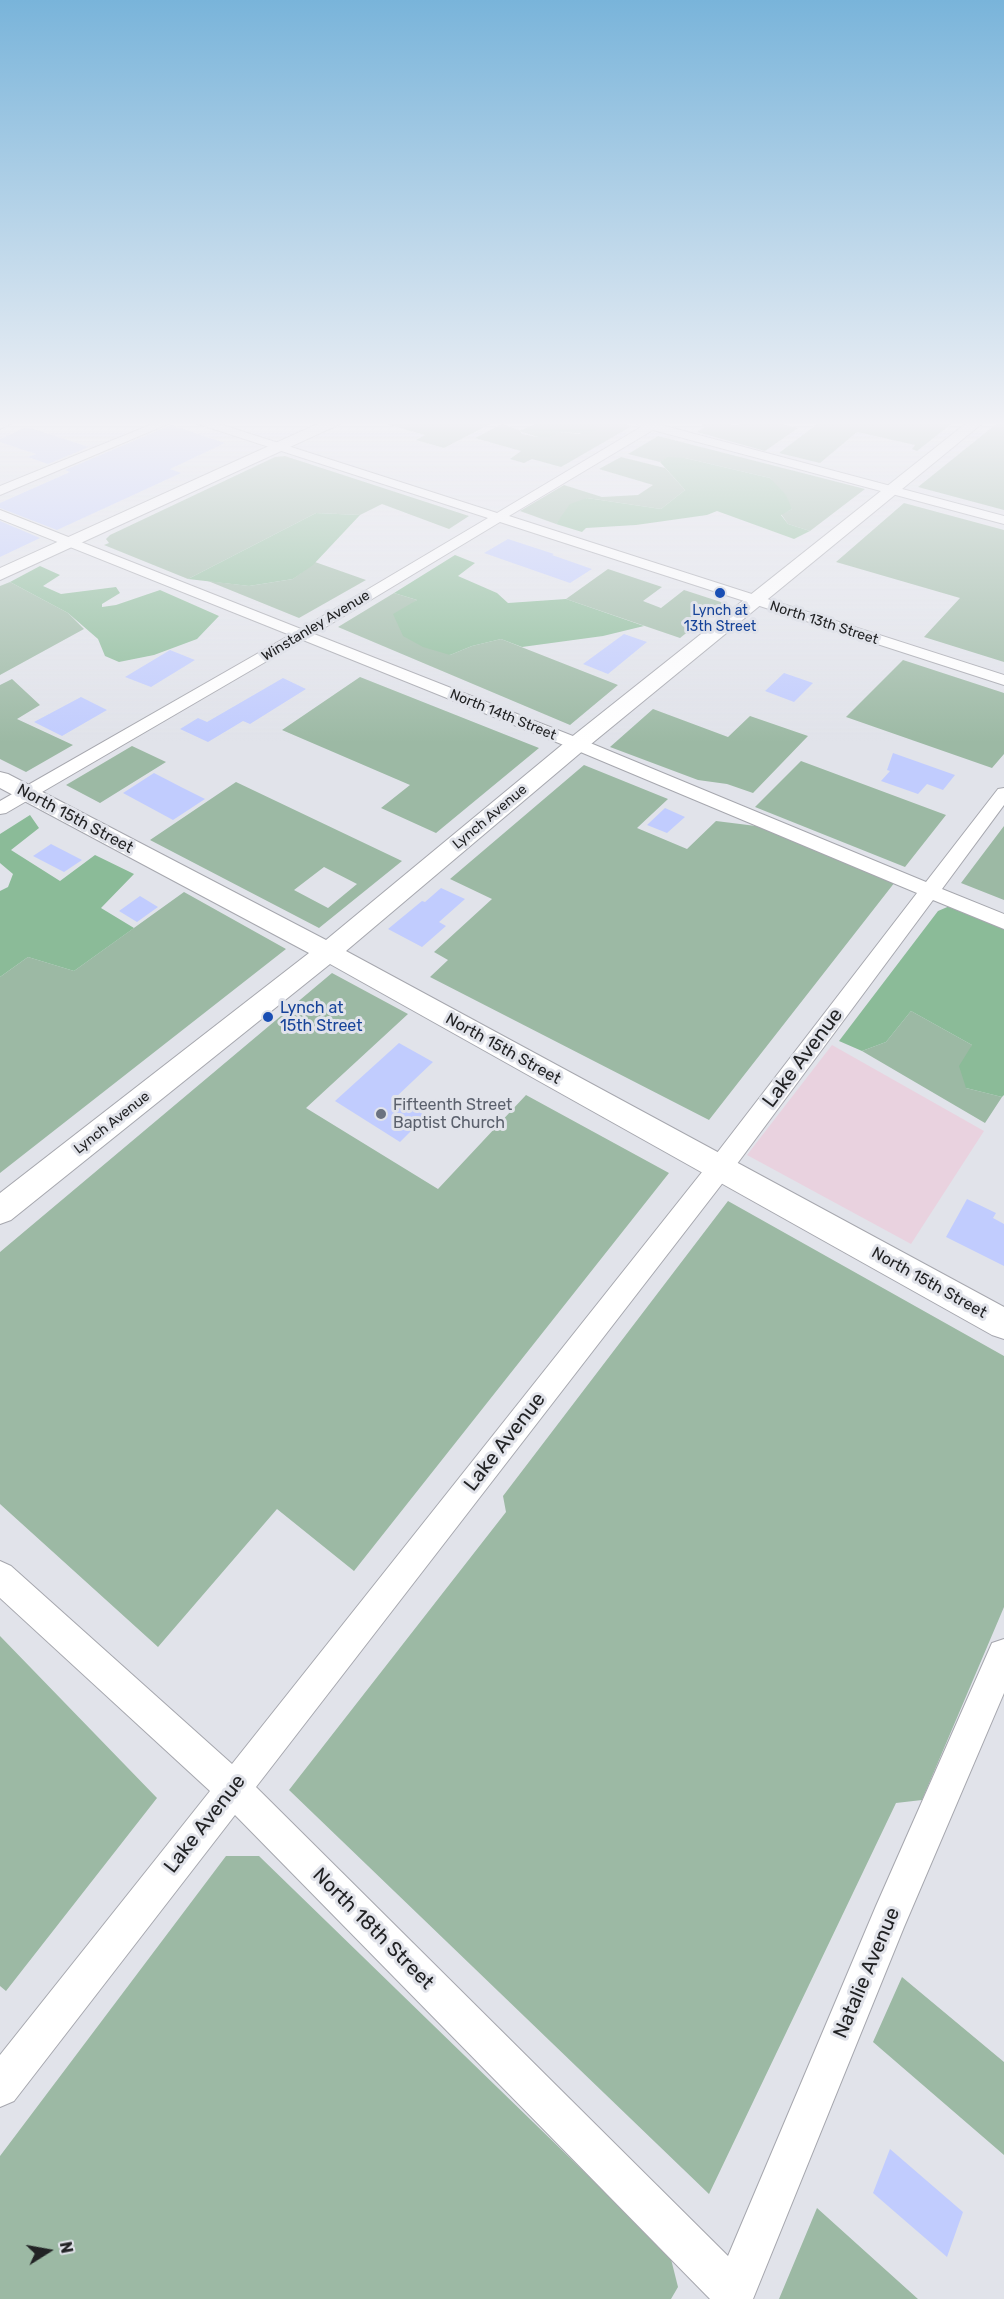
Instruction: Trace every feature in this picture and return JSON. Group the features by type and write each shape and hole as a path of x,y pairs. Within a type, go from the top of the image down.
{"street":[{"name":"North 14th Street","path":"36,528 577,744 1004,922"},
{"path":"0,575 101,528"},
{"name":"Winstanley Avenue","path":"0,808 301,635 479,528"},
{"name":"North 13th Street","path":"537,528 1004,680"},
{"name":"Lynch Avenue","path":"0,1211 328,952 577,744 843,528"},
{"name":"North 15th Street","path":"0,779 328,952 1004,1324"},
{"name":"Lake Avenue","path":"0,2087 719,1169 1004,793"},
{"name":"North 18th Street","path":"0,1577 232,1788 734,2293"},
{"name":"Natalie Avenue","path":"734,2293 889,1919 1004,1655"}],"shaded area":[{"path":"832,1045 984,1131 911,1244 747,1155"}],"green space":[{"path":"124,528 286,528 188,579 104,545 109,543 106,539"},
{"path":"286,528 348,528 313,565 293,579 249,586 188,579"},
{"path":"570,528 586,528 582,532"},
{"path":"765,528 801,528 810,531 794,539"},
{"path":"875,528 1004,530 1004,662 924,637 960,598 836,562"},
{"path":"455,555 475,563 458,576 497,593 508,603 566,599 644,626 603,636 522,647 501,639 472,646 450,655 423,647 403,636 393,614 417,600 394,593"},
{"path":"315,562 366,580 299,618 208,581 249,586 293,579"},
{"path":"40,566 60,575 43,586 61,594 116,587 120,593 102,604 102,607 116,605 160,590 219,616 197,639 154,655 119,662 105,656 98,639 68,613 10,582"},
{"path":"608,569 662,587 643,601 661,608 684,590 724,603 680,638 566,599"},
{"path":"10,582 68,613 84,629 0,675 0,586"},
{"path":"394,593 417,600 412,604 450,655 472,646 501,639 618,685 570,725 338,627"},
{"path":"903,660 1004,693 1004,754 992,768 846,717"},
{"path":"360,677 539,748 436,833 381,808 410,785 282,730"},
{"path":"12,679 40,705 17,719 73,745 26,772 0,759 0,685"},
{"path":"653,709 728,737 750,716 808,736 753,793 727,784 698,780 610,747"},
{"path":"132,746 166,762 100,803 66,785"},
{"path":"801,761 946,815 905,867 755,807"},
{"path":"584,765 668,799 637,828 687,849 716,821 756,826 895,882 709,1120 430,977 448,960 434,952 492,899 450,879"},
{"path":"236,782 402,861 319,928 150,840","holes":["324,867 357,884 328,908 294,890"]},
{"path":"30,815 39,828 11,850 60,881 95,855 134,874 101,908 134,928 74,971 28,957 0,977 0,891 8,887 13,874 0,863 0,834"},
{"path":"1004,826 1004,900 961,883"},
{"path":"184,892 286,949 0,1173 0,977 28,957 74,971"},
{"path":"952,905 1004,926 1004,1095 1002,1097 966,1088 959,1066 972,1045 911,1011 886,1042 862,1051 839,1041 938,911"},
{"path":"332,973 408,1014 306,1108 438,1189 526,1095 669,1173 354,1571 277,1509 158,1647 0,1504 0,1252"},
{"path":"911,1011 972,1045 966,1088 1002,1097 985,1123 862,1051 886,1042"},
{"path":"728,1201 1004,1356 1004,1607 922,1800 896,1803 709,2194 289,1790 506,1512 503,1496"},
{"path":"0,1636 157,1798 6,1991 0,1986"},
{"path":"226,1856 259,1856 670,2255 678,2287 671,2299 0,2299 0,2156"},
{"path":"902,1977 1004,2062 1004,2155 873,2042"},
{"path":"817,2208 918,2299 779,2299"}],"building":[{"path":"0,528 17,528 40,538 0,557"},
{"path":"508,539 592,569 570,583 484,553"},
{"path":"624,634 647,642 608,674 583,664"},
{"path":"170,650 195,660 151,687 125,677"},
{"path":"784,673 813,683 794,702 765,691"},
{"path":"283,678 306,689 250,724 243,721 208,742 180,729 198,718 207,722"},
{"path":"81,697 107,710 62,736 34,722"},
{"path":"893,753 955,775 943,790 927,784 918,794 881,781 890,771 887,770"},
{"path":"154,773 205,799 173,820 123,793"},
{"path":"665,808 685,817 667,833 647,825"},
{"path":"51,844 82,860 64,872 33,856"},
{"path":"441,888 465,899 439,922 446,926 422,947 388,929 422,901 425,902"},
{"path":"140,896 158,907 137,922 119,911"},
{"path":"399,1043 433,1062 395,1098 426,1116 400,1142 335,1101"},
{"path":"967,1199 996,1213 993,1218 1004,1224 1004,1266 946,1237"},
{"path":"890,2149 963,2212 947,2257 873,2193"}],"place":[{"name":"Lynch at 13th Street","path":"720,593"},
{"name":"Lynch at 15th Street","path":"268,1017"},
{"name":"Fifteenth Street Baptist Church","path":"381,1114"}]}
